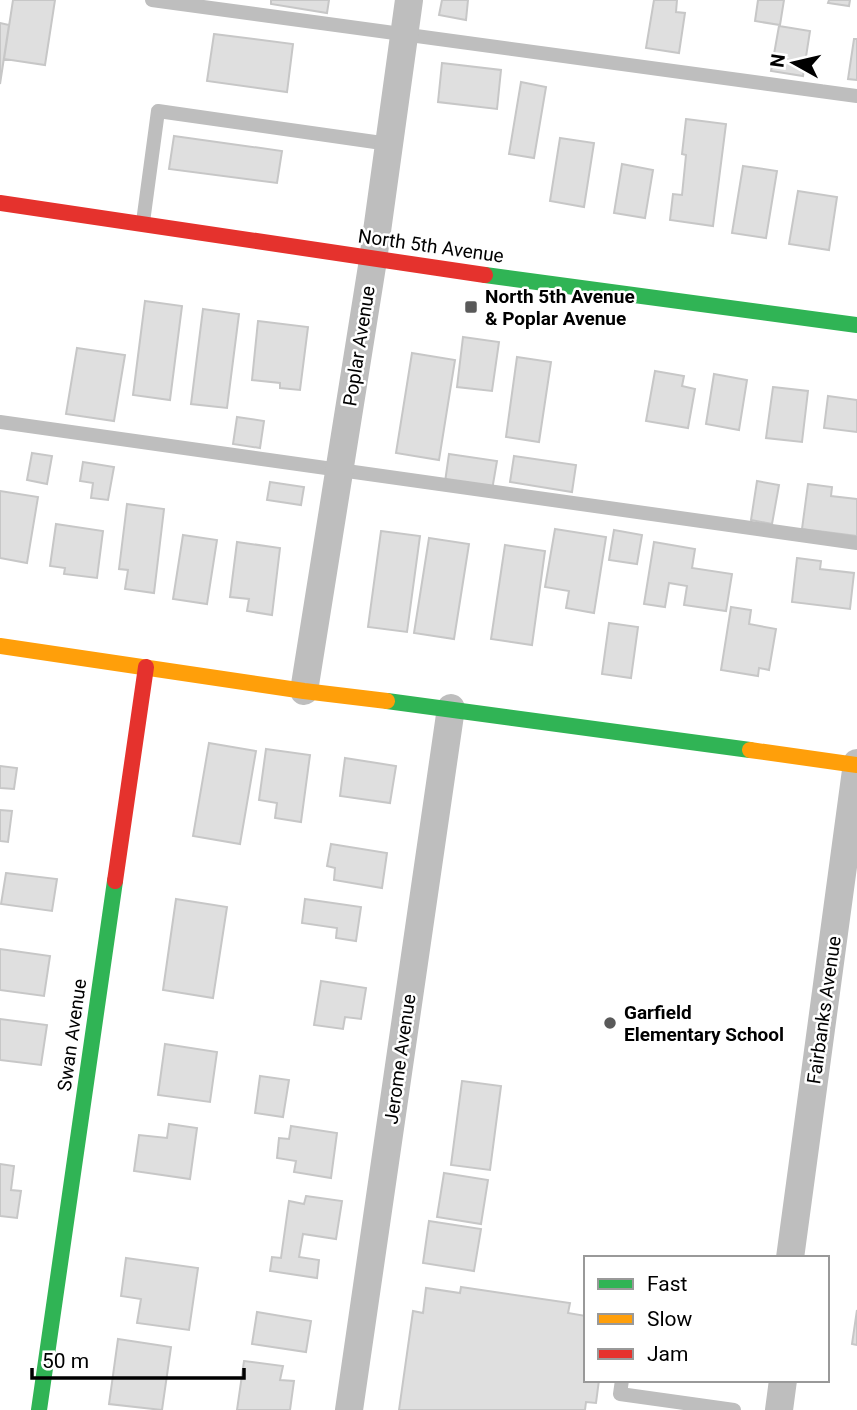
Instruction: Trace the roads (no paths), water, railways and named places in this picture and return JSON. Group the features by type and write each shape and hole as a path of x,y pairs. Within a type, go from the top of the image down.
{"street":[{"name":"Poplar Avenue","path":"304,691 373,260 409,0"},
{"name":"North 5th Avenue","path":"0,203 373,260 857,325"},
{"path":"0,646 304,691 451,708 857,764"},
{"name":"Swan Avenue","path":"39,1410 146,667"},
{"name":"Jerome Avenue","path":"349,1410 451,708"},
{"name":"Fairbanks Avenue","path":"790,1256 857,764"},
{"path":"779,1410 783,1382"}],"lane":[{"path":"152,0 857,96"},
{"path":"142,225 159,111 389,144"},
{"path":"0,422 857,543"},
{"path":"622,1382 620,1394 734,1410"}],"place":[{"name":"North 5th Avenue & Poplar Avenue","path":"471,307"},
{"name":"Garfield Elementary School","path":"610,1023"}]}
